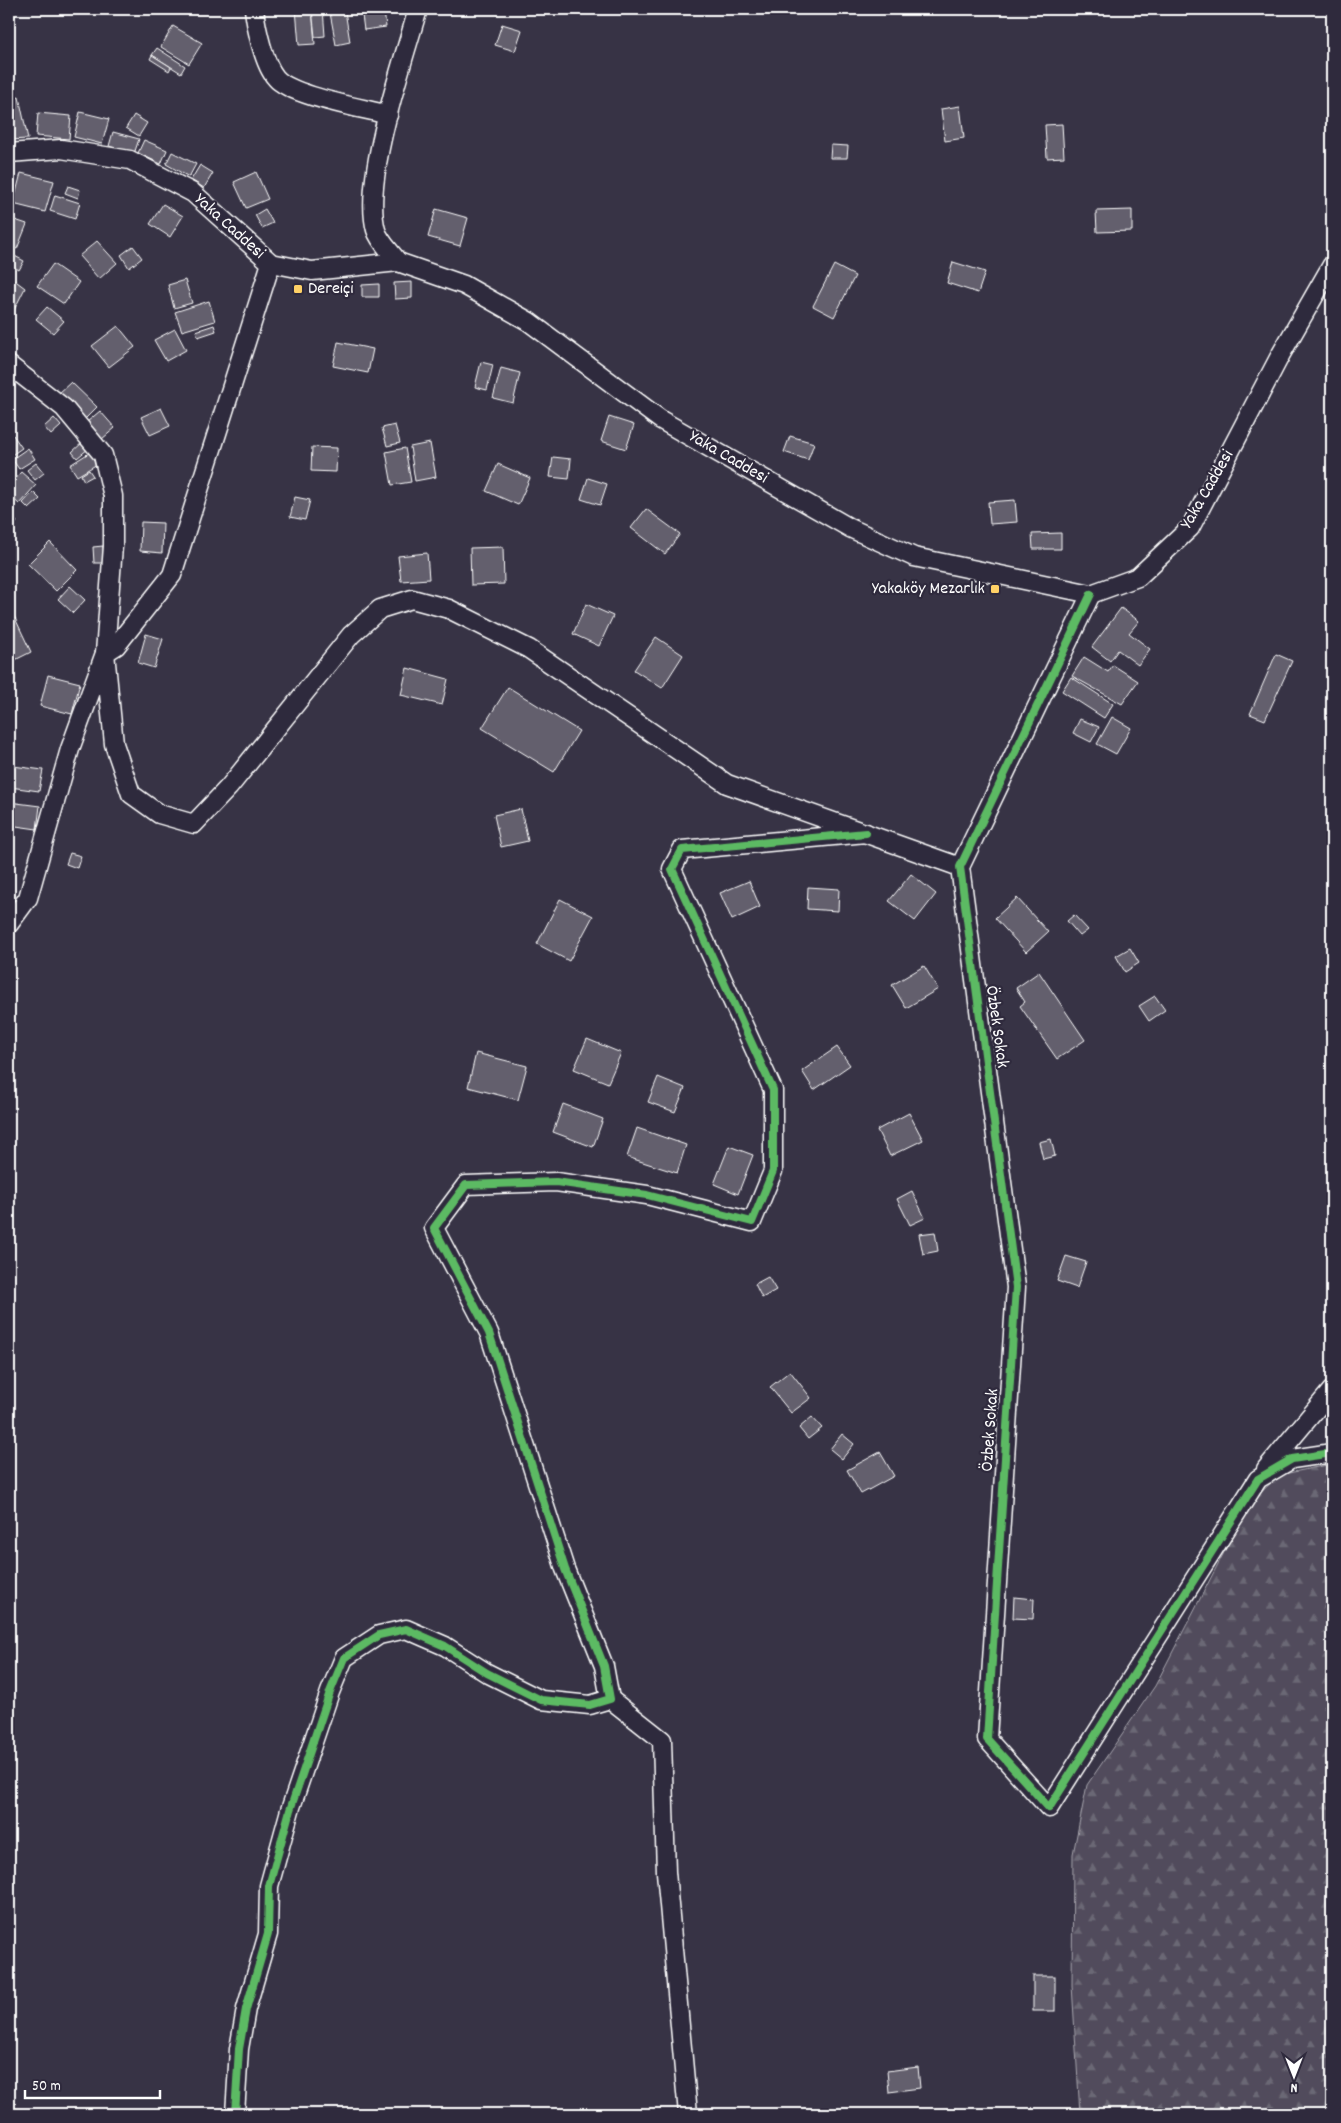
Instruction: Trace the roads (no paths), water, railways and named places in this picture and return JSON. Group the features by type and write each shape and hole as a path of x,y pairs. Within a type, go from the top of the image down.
{"street":[{"path":"254,9 264,53 276,78 303,95 342,102 388,115"},
{"path":"398,262 376,232 372,194 388,115 418,9"},
{"name":"Yaka Caddesi","path":"9,153 60,149 130,160 193,193 271,264 312,271 398,262 464,285 528,321 661,420 850,528 914,557 1091,594 1138,577 1190,528 1282,354 1332,265"},
{"path":"9,924 28,898 70,749 105,653 116,646 172,575 271,264"},
{"path":"9,365 64,408 103,455 113,496 113,546 105,653 114,744 131,794 159,814 194,824 229,786 352,635 380,609 412,599 449,609 529,649 727,784 960,866 1091,594"},
{"path":"688,2114 666,1872 662,1740 610,1699 604,1666 565,1570 489,1333 434,1228 466,1185 556,1182 647,1195 752,1222 772,1171 772,1090 672,869 682,850 866,833"},
{"name":"Özbek Sokak","path":"960,866 1016,1287 986,1739 1049,1808 1258,1479 1292,1459 1332,1453"},
{"path":"1258,1479 1332,1390"},
{"path":"235,2114 239,2049 246,2009 268,1934 269,1886 293,1801 330,1692 344,1658 379,1634 406,1629 444,1646 487,1673 541,1700 590,1705 610,1699"}],"place":[{"name":"Dereiçi","path":"298,289"},
{"name":"Yakaköy Mezarlık","path":"995,589"}]}
